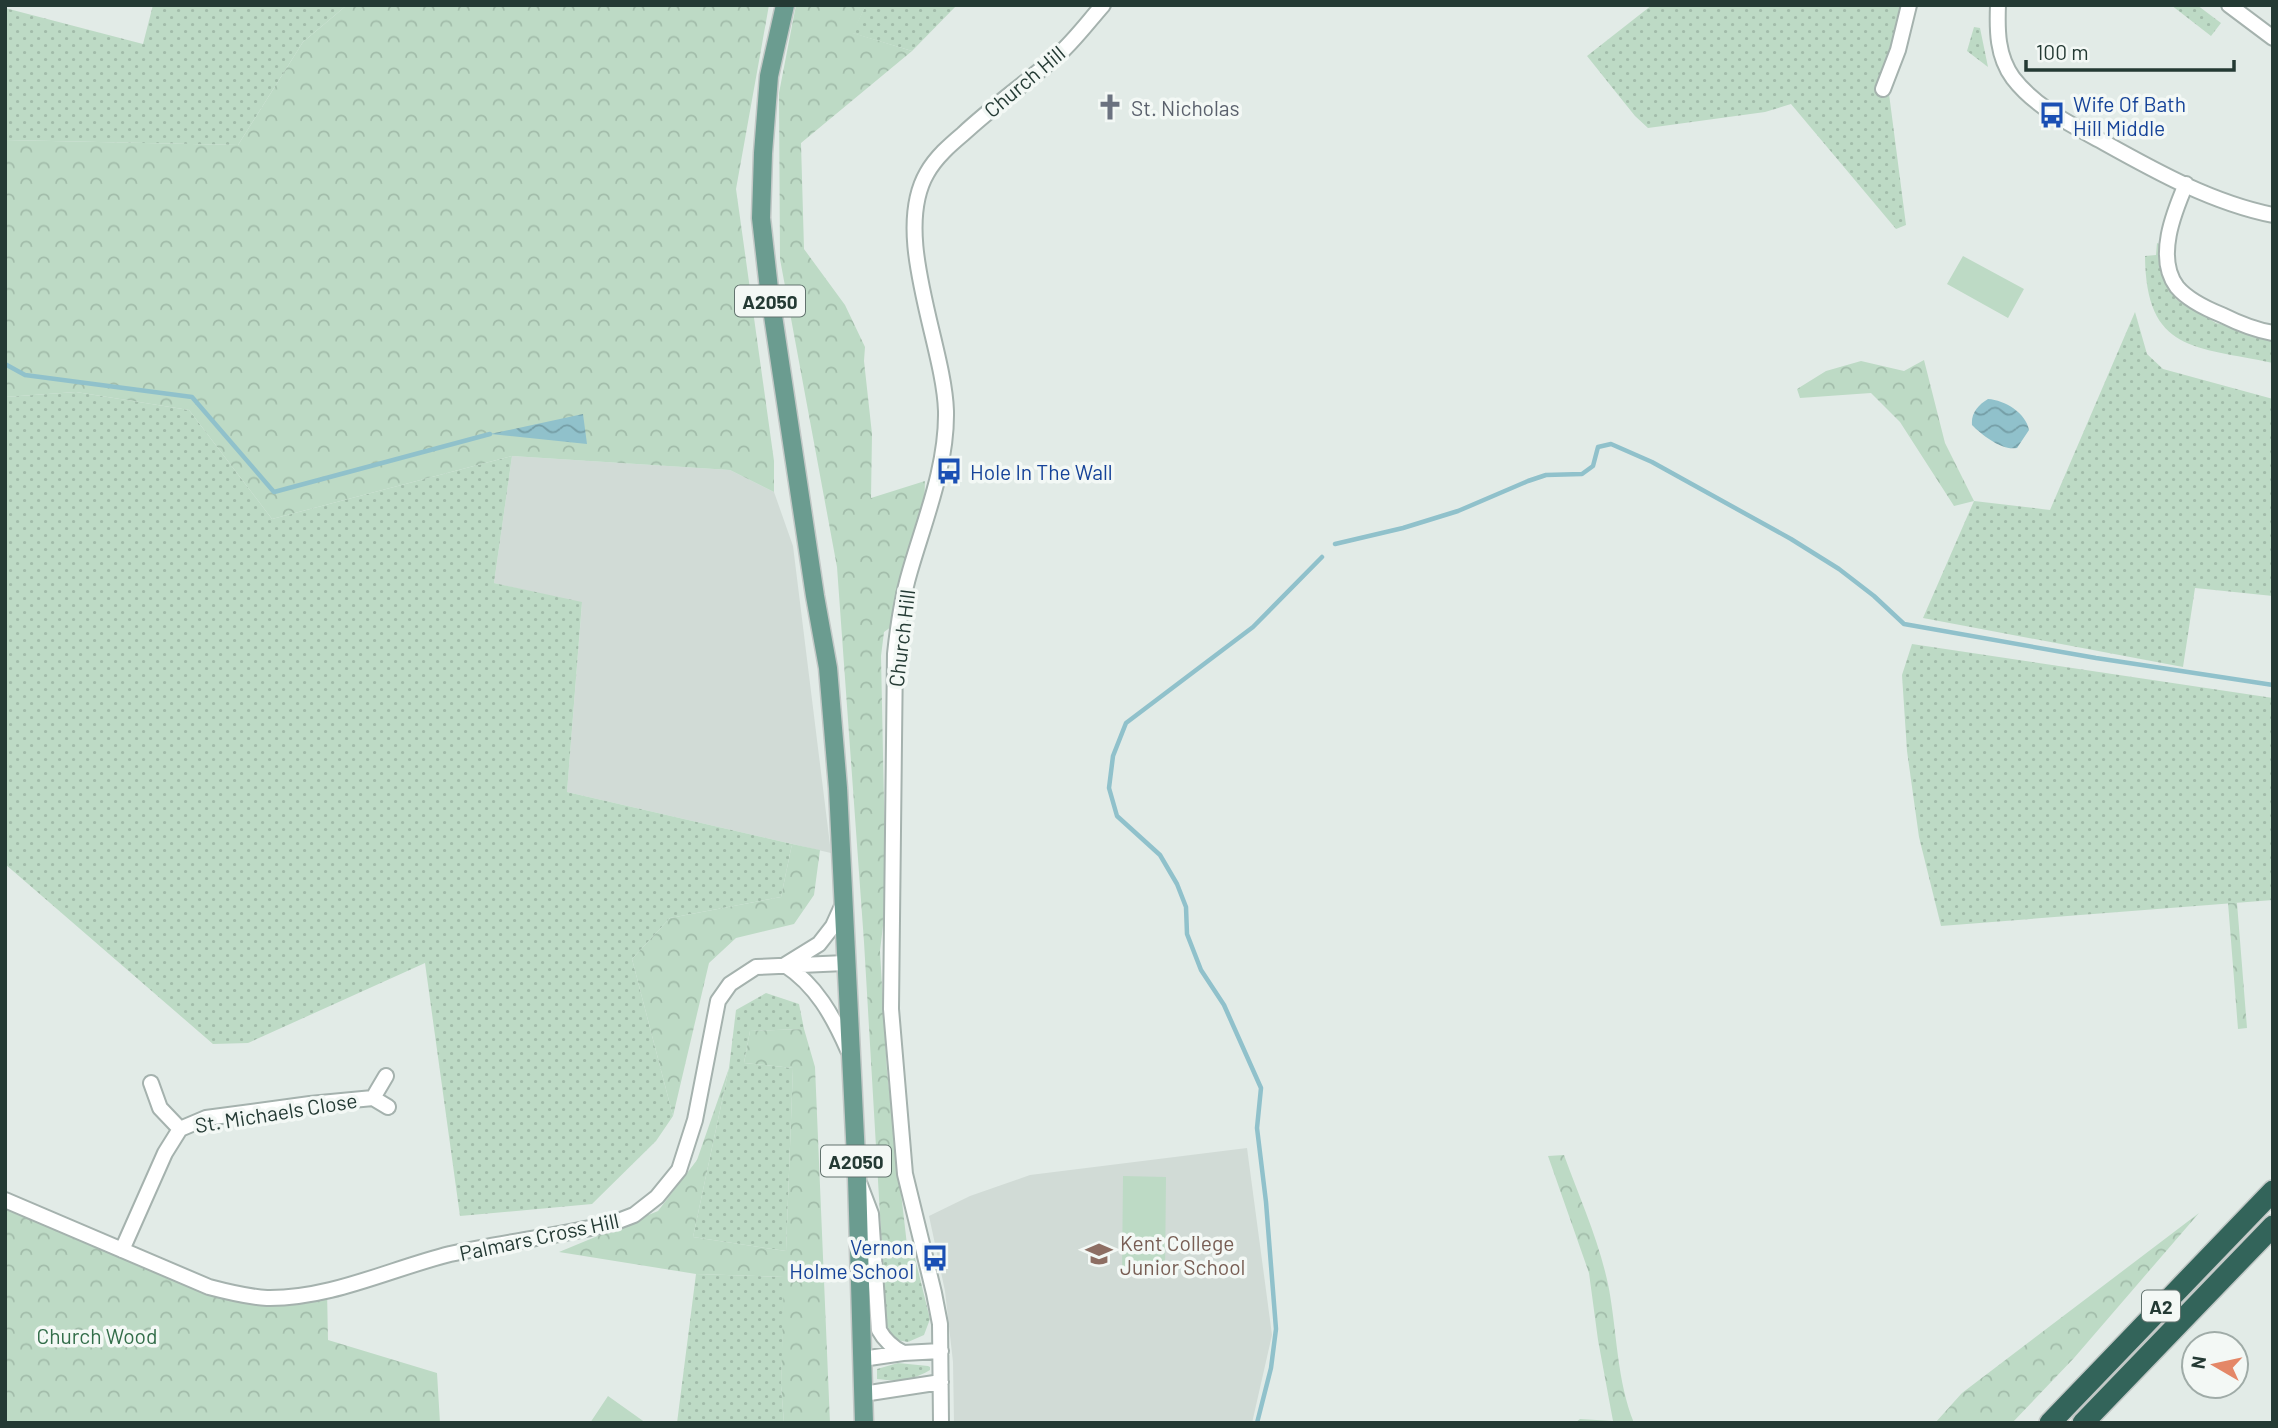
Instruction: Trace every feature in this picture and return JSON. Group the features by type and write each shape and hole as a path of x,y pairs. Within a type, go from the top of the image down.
{"highway":[{"name":"A2","path":"2050,1423 2273,1191"},
{"name":"A2","path":"2083,1423 2273,1226"}],"main road":[{"name":"A2050","path":"785,5 769,76 761,218 769,289 828,668 838,788 857,1178 864,1423"}],"street":[{"name":"Church Hill","path":"941,1423 940,1324 905,1174 891,1009 895,654 909,573 932,499 945,433 946,410 941,369 930,332 917,257 919,192 927,173 944,152 1058,54 1103,5"},
{"path":"1883,89 1898,50 1909,5"},
{"path":"1998,5 1997,31 2002,57 2013,78 2051,113 2186,184 2233,204 2273,215"},
{"path":"2229,5 2273,38"},
{"path":"2186,184 2170,235 2171,277 2183,293 2209,310 2261,331 2273,333"},
{"path":"843,904 833,926 819,944 785,965 802,976 824,1004 850,1054"},
{"name":"Palmars Cross Hill","path":"5,1200 209,1287 267,1298 298,1296 327,1290 450,1254 594,1228 634,1215 657,1198 679,1170 695,1120 715,1016 723,993 740,976 756,967 845,963"},
{"name":"St. Michaels Close","path":"373,1098 386,1076"},
{"name":"St. Michaels Close","path":"151,1083 160,1108 180,1129"},
{"name":"St. Michaels Close","path":"122,1250 165,1153 180,1129 218,1116 373,1098 388,1107"},
{"path":"857,1178 871,1214 879,1330 891,1346 903,1353"},
{"path":"862,1359 941,1351"},
{"path":"863,1394 941,1382"}],"shaded area":[{"path":"512,456 730,470 774,492 793,546 831,853 567,792 582,603 494,583"},
{"name":"Kent College Junior School","path":"1247,1148 1272,1335 1252,1423 954,1423 953,1362 945,1291 929,1216 970,1196 1030,1175"}],"green space":[{"path":"153,5 347,5 303,42 238,145 5,140 5,8 143,44"},
{"path":"347,5 769,5 736,189 774,461 774,492 730,470 512,456 272,519 189,410 76,392 5,397 5,140 238,145 303,42"},
{"path":"796,5 866,5 853,33 912,51 801,143 804,249 845,305 865,347 864,361 872,434 871,498 925,481 924,512 891,627 884,632 881,656 886,900 880,951 887,1071 907,1245 882,1249 864,942 837,567 780,259 779,93"},
{"path":"866,5 957,5 912,51 852,33"},
{"path":"1652,5 1902,5 1894,43 1875,92 1888,86 1906,225 1896,229 1791,104 1765,112 1648,128 1635,116 1587,56"},
{"path":"2171,5 2197,5 2221,23 2211,36"},
{"path":"1974,27 1980,28 1988,67 1967,51"},
{"path":"2157,243 2162,245 2166,278 2176,299 2216,323 2273,337 2273,363 2198,347 2180,340 2165,328 2154,311 2148,288 2145,256 2156,255"},
{"path":"1963,256 2024,289 2008,318 1947,284"},
{"path":"2135,312 2147,354 2163,369 2273,399 2273,596 2195,588 2183,667 1923,618 1974,501 2050,510"},
{"path":"1924,360 1945,443 1974,501 1954,506 1900,422 1871,393 1800,398 1797,389 1826,371 1861,361 1904,371"},
{"path":"76,392 189,410 272,519 512,456 494,583 582,602 567,792 792,844 781,897 670,918 632,959 673,1116 656,1141 592,1204 460,1216 425,963 248,1043 213,1044 5,864 5,397"},
{"path":"1912,644 2273,698 2273,900 1941,926 1919,837 1907,751 1902,675"},
{"path":"792,844 820,850 814,895 794,924 736,938 709,963 673,1116 632,959 670,918 781,897"},
{"path":"2228,903 2237,903 2247,1028 2238,1029"},
{"path":"766,993 799,1004 804,1029 750,1031 744,1063 793,1068 786,1251 693,1237 729,1068 736,1010"},
{"path":"804,1029 815,1067 830,1423 784,1423 781,1385 784,1277 696,1274 559,1252 658,1211 697,1160 729,1068 693,1237 786,1251 793,1068 744,1063 750,1031"},
{"path":"1564,1155 1605,1272 1624,1391 1634,1423 1575,1423 1580,1419 1613,1421 1589,1273 1548,1156"},
{"path":"1123,1176 1166,1177 1165,1275 1122,1275"},
{"name":"Church Wood","path":"5,1200 244,1295 327,1290 328,1340 437,1373 440,1423 5,1423"},
{"path":"2199,1213 2074,1358 2012,1423 1935,1423 1962,1393"},
{"path":"913,1250 930,1319 924,1335 908,1342 896,1340 884,1326 880,1254"},
{"path":"696,1274 785,1277 781,1385 784,1423 677,1423"},
{"path":"898,1363 928,1366 930,1370 905,1380 877,1379 877,1369"},
{"path":"608,1396 646,1423 590,1423"}],"water":[{"path":"1988,399 2008,405 2024,418 2029,430 2017,448 1999,445 1972,425 1976,410"},
{"path":"583,414 587,444 490,434"}],"waterway":[{"path":"5,364 25,375 192,397 274,492 490,434"},
{"path":"1335,544 1403,528 1458,511 1546,475 1582,474 1593,466 1598,447 1611,444 1652,462 1791,539 1839,569 1904,624 2096,658 2273,685"},
{"path":"1257,1423 1271,1368 1276,1329 1257,1128 1261,1088 1224,1005 1201,970 1187,934 1186,907 1177,884 1160,855 1117,816 1109,788 1113,756 1126,723 1253,627 1322,557"}],"place":[{"name":"St. Nicholas","path":"1110,107"},
{"name":"Wife Of Bath Hill Middle","path":"2052,115"},
{"name":"Hole In The Wall","path":"949,471"},
{"name":"Kent College Junior School","path":"1099,1254"},
{"name":"Vernon Holme School","path":"935,1258"}]}
